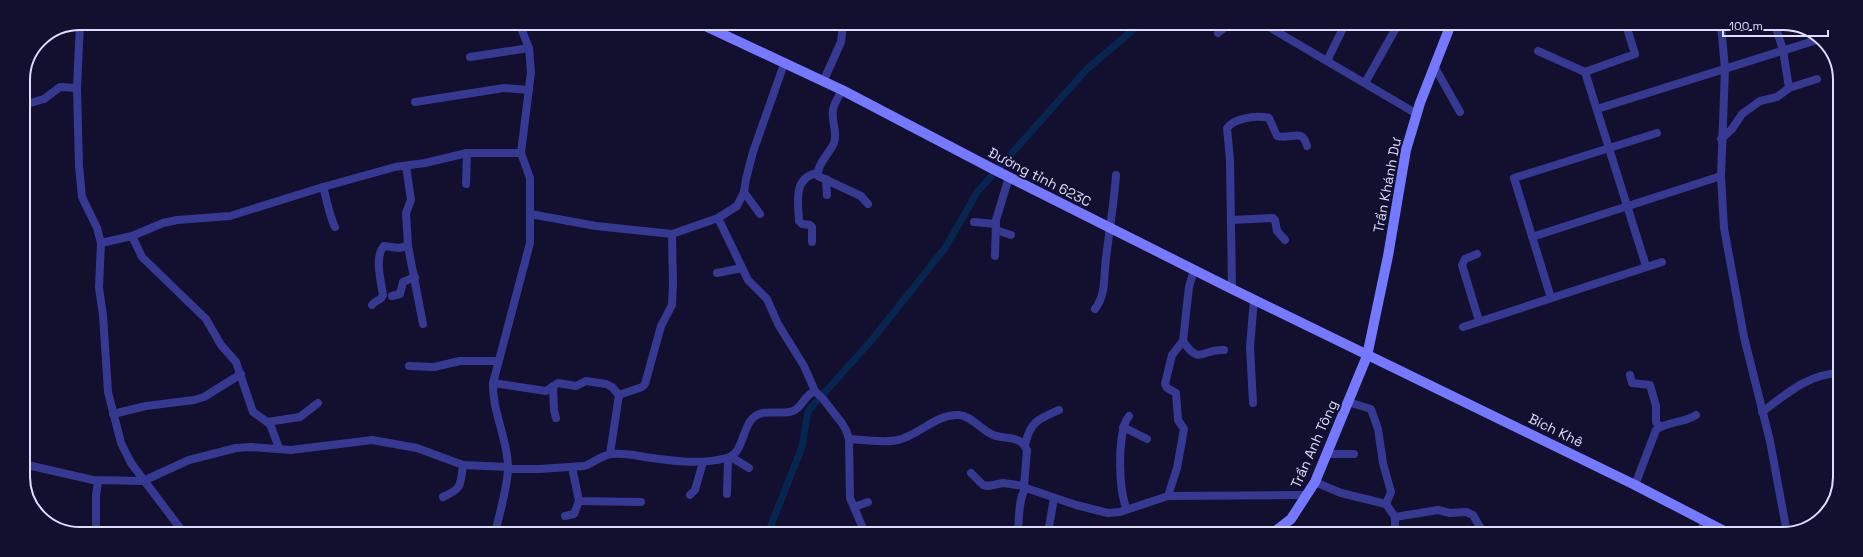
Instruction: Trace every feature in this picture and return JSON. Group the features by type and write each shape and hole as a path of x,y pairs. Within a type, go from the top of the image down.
{"main road":[{"name":"Đường tỉnh 623C","path":"713,30 842,90 995,171 1367,356"},
{"name":"Trần Khánh Dư","path":"1367,356 1388,256 1406,150 1434,66 1449,30"},
{"name":"Trần Anh Tông","path":"1280,527 1291,518 1315,482 1367,356"},
{"name":"Bích Khê","path":"1367,356 1636,485 1716,527"}],"street":[{"path":"78,30 77,133 82,197 97,228 100,243 99,288 103,315 108,392 121,443 131,462 143,481 179,527"},
{"path":"496,527 508,468 505,442 493,398 493,383 498,361 512,317 530,244 530,178 521,153 531,72 529,48 522,30"},
{"path":"823,82 841,42 842,30"},
{"path":"1218,33 1222,30"},
{"path":"1274,30 1417,114"},
{"path":"1327,61 1342,30"},
{"path":"1365,83 1395,30"},
{"path":"1538,51 1585,72 1635,54 1628,30"},
{"path":"1721,30 1725,69 1721,176 1724,228 1732,276 1770,442 1786,527"},
{"path":"1776,30 1783,50 1789,88"},
{"path":"1597,110 1815,41"},
{"path":"470,57 529,48"},
{"path":"530,214 596,226 672,234 718,218 737,206 744,192 753,152 784,64"},
{"path":"1434,66 1460,112"},
{"path":"1585,72 1646,266"},
{"path":"1722,139 1732,129 1742,114 1760,101 1778,96 1789,88 1817,79"},
{"path":"30,103 42,100 60,87 77,88"},
{"path":"415,102 504,88 529,90"},
{"path":"817,173 835,139 836,132 833,111 842,90"},
{"path":"1232,289 1230,160 1226,132 1228,126 1246,118 1269,118 1277,136 1302,136 1305,138 1307,146"},
{"path":"1550,298 1514,178 1657,133"},
{"path":"100,243 132,236 163,223 176,220 230,216 322,187 406,166 467,153 521,153"},
{"path":"466,184 467,153"},
{"path":"406,166 412,200 406,213 408,246 423,324"},
{"path":"817,173 818,176 862,196 868,204"},
{"path":"812,242 812,227 810,225 802,224 799,221 798,195 800,184 803,180 811,174 817,173"},
{"path":"1095,309 1103,297 1105,289 1105,260 1114,207 1116,175"},
{"path":"1532,237 1721,176"},
{"path":"995,256 996,227 1002,196 1009,177"},
{"path":"826,179 827,195"},
{"path":"322,187 330,207 330,217 335,227"},
{"path":"744,192 760,214"},
{"path":"718,218 748,280 767,299 778,324 804,366 819,395 846,430 849,439 850,492 854,507 862,527"},
{"path":"1232,220 1273,218 1275,220 1278,233 1285,240"},
{"path":"974,222 996,227 1011,235"},
{"path":"619,395 642,387 645,384 661,326 672,305 672,234"},
{"path":"132,236 142,257 206,319 221,345 236,362 253,412 271,426 279,448"},
{"path":"372,305 381,299 383,295 379,262 381,249 384,246 399,248 408,246"},
{"path":"1477,254 1465,259 1462,265 1480,321"},
{"path":"1463,327 1662,262"},
{"path":"717,273 742,268"},
{"path":"1168,496 1177,468 1184,429 1178,420 1176,393 1167,388 1165,384 1172,356 1183,342 1189,287 1194,270"},
{"path":"392,296 400,294 403,282 414,277"},
{"path":"1253,403 1250,347 1254,299"},
{"path":"1183,342 1189,351 1194,354 1204,355 1217,350 1224,350"},
{"path":"409,366 434,367 460,361 498,361"},
{"path":"113,414 146,406 194,400 204,397 241,374"},
{"path":"1762,412 1801,384 1821,376 1833,374"},
{"path":"1630,375 1632,383 1650,385 1656,406 1656,422 1660,427"},
{"path":"493,383 546,391 558,383 576,386 586,381 612,387 619,395 610,454"},
{"path":"553,386 554,410 556,418"},
{"path":"727,494 729,458 738,448 745,431 755,416 762,412 793,411 802,405 807,396 819,395"},
{"path":"1348,402 1371,409 1378,428 1383,463 1391,492 1386,504"},
{"path":"267,422 300,417 318,403"},
{"path":"1018,527 1020,509 1025,487 1027,450 1025,445 1028,433 1034,423 1059,410"},
{"path":"849,439 897,440 916,432 929,423 958,415 963,416 991,435 1016,439 1025,445"},
{"path":"1636,485 1656,430 1660,427 1696,415"},
{"path":"1127,509 1123,498 1120,464 1123,427 1129,416"},
{"path":"1123,427 1147,439"},
{"path":"30,466 98,481 143,481 189,460 236,448 279,448 291,450 372,440 417,448 463,465 508,468 572,467 591,464 602,456 622,454 677,461 703,462 729,458 749,468"},
{"path":"1326,454 1354,454"},
{"path":"690,495 695,490 703,462"},
{"path":"443,497 460,487 463,465"},
{"path":"565,516 574,514 579,501 572,467"},
{"path":"971,473 983,485 988,486 1003,484 1025,487 1054,498 1108,513 1120,512 1168,496 1306,495"},
{"path":"96,527 96,496 98,481"},
{"path":"1315,482 1341,492 1386,504 1395,517 1395,527"},
{"path":"1049,527 1054,498"},
{"path":"579,501 641,502"},
{"path":"854,507 868,502"},
{"path":"1395,517 1438,510 1466,512 1473,515 1480,527"},
{"path":"1702,527 1704,521"}],"waterway":[{"path":"770,527 802,447 808,411 871,341 945,248 978,191 1087,69 1133,30"}]}
